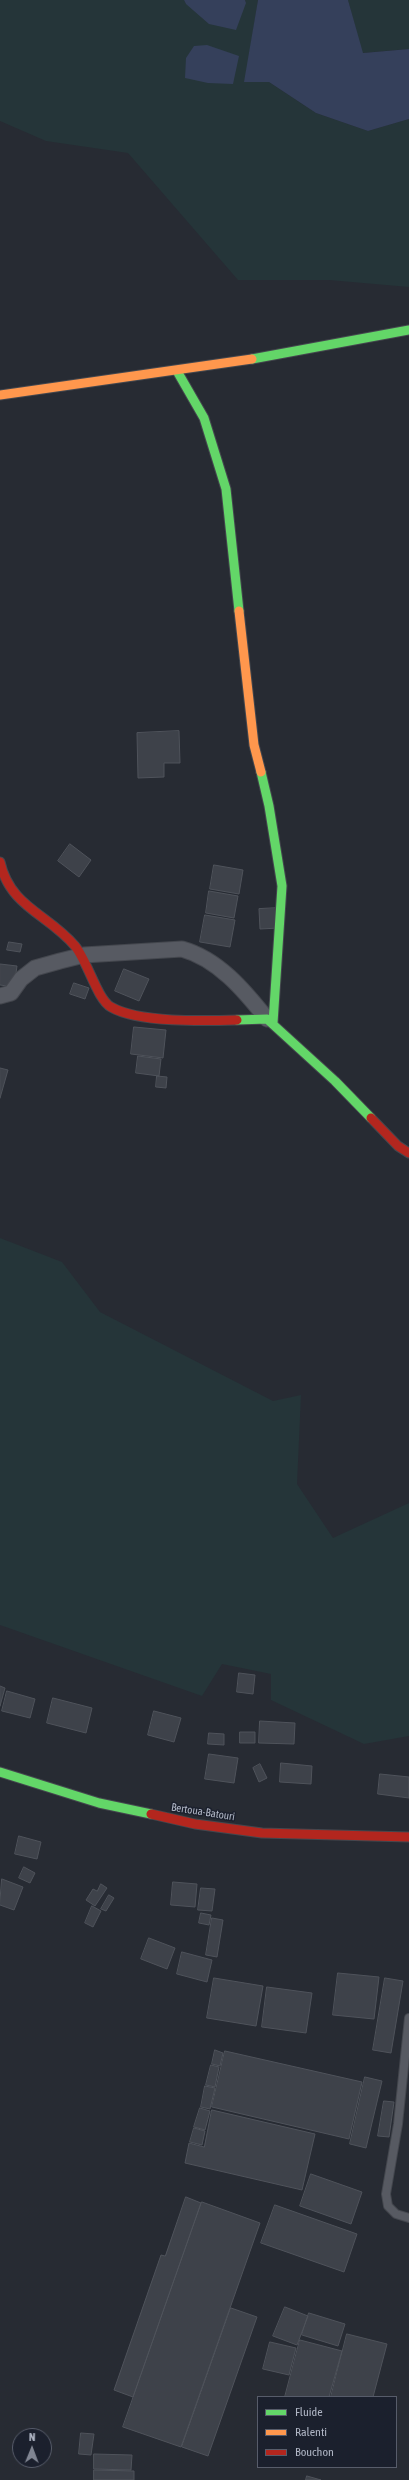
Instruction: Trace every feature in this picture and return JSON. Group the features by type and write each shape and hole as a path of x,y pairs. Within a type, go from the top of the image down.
{"main road":[{"path":"0,395 177,371 326,347 409,330"},
{"path":"177,371 204,418 212,438 226,489 242,649 254,745 269,806 282,886 282,924 270,1021"},
{"path":"0,862 1,873 16,900 52,923 84,955 101,1000 110,1007 131,1014 203,1021 270,1021 336,1081 398,1146 409,1153"},
{"name":"Bertoua-Batouri","path":"0,1772 99,1804 195,1824 262,1833 409,1837"}],"street":[{"path":"0,996 11,993 21,979 35,968 84,955 182,949 194,952 212,962 232,980 270,1021"}],"lane":[{"path":"409,2018 398,2124 386,2194 388,2206 396,2214 409,2218"}],"shaded area":[{"path":"0,0 184,0 186,4 246,3 245,0 258,0 245,82 269,82 316,113 368,131 409,119 409,287 329,280 238,280 128,153 46,141 0,121"},
{"path":"348,0 409,0 409,49 362,53"},
{"path":"0,1238 62,1262 100,1312 273,1401 301,1395 297,1484 333,1538 409,1503 409,1736 364,1744 271,1700 271,1674 222,1664 202,1696 0,1625"}],"water":[{"path":"184,0 245,0 246,3 236,30 209,24 186,4"},
{"path":"258,0 348,0 363,53 409,49 409,119 368,131 316,113 269,82 244,82"},
{"path":"207,45 239,56 233,84 208,83 185,78 186,58 194,46"}],"building":[{"path":"179,731 180,763 164,763 164,777 138,778 137,733"},
{"path":"70,844 91,860 79,877 58,861"},
{"path":"214,865 243,870 239,894 210,889"},
{"path":"209,891 238,896 234,918 206,913"},
{"path":"279,908 279,928 260,929 259,909"},
{"path":"205,915 235,920 230,947 200,942"},
{"path":"9,942 22,944 20,952 7,950"},
{"path":"0,964 17,966 14,987 0,985"},
{"path":"124,969 149,979 139,1001 115,991"},
{"path":"74,983 89,988 85,999 70,994"},
{"path":"134,1027 166,1030 163,1058 131,1054"},
{"path":"138,1056 161,1059 159,1076 136,1073"},
{"path":"0,1068 8,1070 0,1098"},
{"path":"157,1076 167,1077 166,1088 156,1087"},
{"path":"239,1673 255,1675 253,1694 237,1692"},
{"path":"0,1686 5,1688 0,1706"},
{"path":"7,1691 35,1699 30,1718 2,1711"},
{"path":"53,1698 92,1708 86,1733 47,1723"},
{"path":"154,1711 181,1718 174,1742 148,1735"},
{"path":"260,1721 295,1723 294,1744 259,1743"},
{"path":"240,1732 255,1732 255,1743 240,1743"},
{"path":"209,1733 224,1734 224,1745 208,1744"},
{"path":"209,1754 238,1758 234,1783 205,1779"},
{"path":"281,1763 312,1766 311,1784 280,1782"},
{"path":"260,1764 267,1778 259,1782 253,1768"},
{"path":"380,1774 409,1777 409,1798 378,1794"},
{"path":"19,1836 41,1842 37,1859 15,1854"},
{"path":"24,1867 35,1873 30,1883 19,1878"},
{"path":"2,1879 23,1887 14,1910 0,1905"},
{"path":"173,1882 197,1884 195,1907 171,1905"},
{"path":"101,1884 107,1888 95,1906 86,1900 93,1889 97,1891"},
{"path":"201,1888 215,1889 212,1911 198,1910"},
{"path":"109,1895 114,1898 106,1911 101,1909"},
{"path":"92,1906 101,1911 93,1927 85,1923"},
{"path":"201,1913 211,1915 209,1925 199,1923"},
{"path":"212,1918 223,1920 217,1957 206,1955"},
{"path":"149,1938 175,1948 167,1969 141,1959"},
{"path":"182,1952 212,1960 207,1982 177,1974"},
{"path":"338,1973 379,1977 374,2019 333,2015"},
{"path":"214,1978 263,1986 256,2026 207,2018"},
{"path":"385,1978 403,1981 391,2053 373,2050"},
{"path":"267,1987 312,1993 306,2033 262,2027"},
{"path":"215,2050 223,2053 220,2066 212,2064"},
{"path":"225,2051 362,2082 349,2139 212,2107"},
{"path":"211,2065 219,2067 215,2087 206,2085"},
{"path":"365,2077 382,2081 366,2148 350,2144"},
{"path":"205,2086 215,2088 210,2109 201,2107"},
{"path":"384,2101 394,2102 389,2137 378,2136"},
{"path":"200,2108 210,2111 205,2130 194,2127"},
{"path":"212,2110 315,2134 302,2190 185,2163 189,2143 204,2147"},
{"path":"194,2128 205,2131 202,2145 190,2142"},
{"path":"311,2174 362,2192 351,2224 300,2206"},
{"path":"186,2197 201,2203 133,2397 114,2390 161,2255 165,2256"},
{"path":"202,2202 260,2223 181,2447 123,2427"},
{"path":"275,2205 357,2234 344,2272 261,2243"},
{"path":"285,2307 308,2316 297,2345 273,2336"},
{"path":"231,2308 257,2317 208,2456 182,2447"},
{"path":"309,2313 345,2324 338,2346 302,2335"},
{"path":"347,2334 387,2344 373,2396 331,2396"},
{"path":"300,2340 342,2351 329,2396 285,2396"},
{"path":"270,2342 296,2348 289,2375 263,2369"},
{"path":"81,2433 94,2434 91,2455 79,2454"},
{"path":"94,2454 132,2455 131,2470 94,2469"},
{"path":"94,2470 134,2471 134,2480 94,2480"},
{"path":"307,2476 321,2480 306,2480"}],"traffic: fast":[{"path":"252,359 409,330"},
{"path":"177,371 204,418 226,489 239,611"},
{"path":"261,772 269,806 282,886 273,1023"},
{"path":"237,1020 267,1019 335,1081 371,1118"},
{"path":"0,1772 99,1803 151,1814"}],"traffic: slow":[{"path":"0,395 252,359"},
{"path":"239,611 254,745 261,772"}],"traffic: jam":[{"path":"0,862 5,877 12,890 31,909 64,935 75,946 80,953 101,996 111,1007 138,1016 172,1020 237,1020"},
{"path":"371,1118 398,1146 409,1153"},
{"path":"151,1814 195,1824 262,1833 409,1837"}]}
